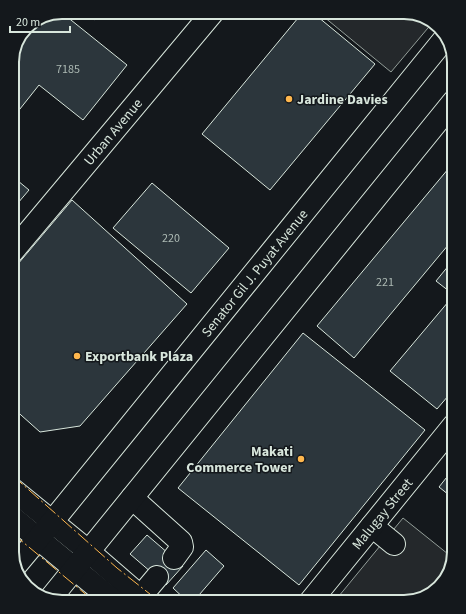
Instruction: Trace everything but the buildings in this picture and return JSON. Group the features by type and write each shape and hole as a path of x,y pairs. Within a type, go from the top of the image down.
{"main road":[{"name":"Urban Avenue","path":"19,244 207,19"},
{"name":"Senator Gil J. Puyat Avenue","path":"20,560 442,42"},
{"path":"54,594 447,110"},
{"name":"Malugay Street","path":"316,595 372,526 447,441"},
{"path":"19,493 139,595"},
{"path":"132,498 181,542 182,547 174,558"},
{"path":"19,523 107,595"},
{"path":"372,526 394,544"},
{"path":"146,595 157,577"}],"shaded area":[{"path":"327,19 407,19 418,21 426,25 429,27 391,72"},
{"path":"403,518 447,553 445,566 440,576 423,591 410,595 340,595"}],"power":[{"path":"19,481 117,568 151,595"},
{"path":"19,539 87,595"}],"place":[{"name":"Jardine Davies","path":"289,99"},
{"name":"Exportbank Plaza","path":"77,356"},
{"name":"Makati Commerce Tower","path":"301,459"}]}
